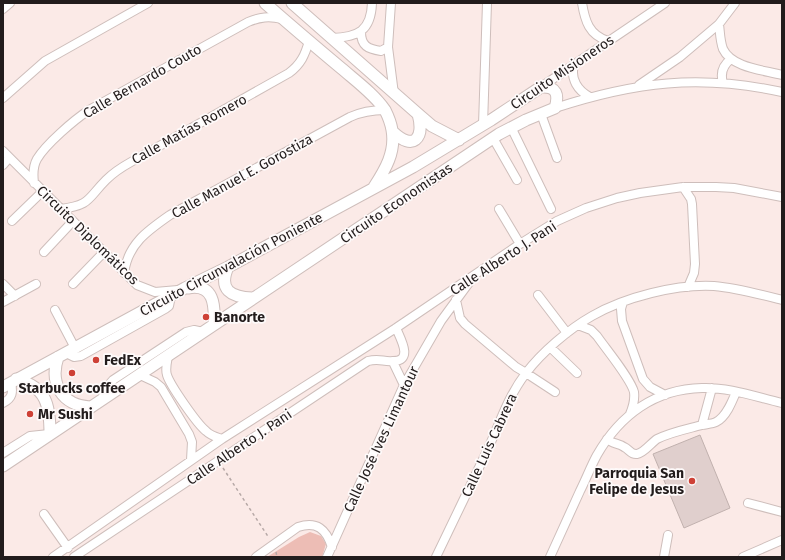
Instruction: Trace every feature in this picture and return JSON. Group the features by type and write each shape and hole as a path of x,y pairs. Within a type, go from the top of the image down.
{"main road":[{"path":"265,3 371,94 384,110 393,132 392,150 388,165 374,188"},
{"path":"292,3 432,126 459,140"},
{"path":"541,87 549,87 556,92 557,98 555,108"},
{"name":"Circuito Misioneros","path":"459,140 541,87"},
{"name":"Circuito Economistas","path":"3,466 493,138 511,127 555,108"},
{"path":"393,132 400,139 407,141 414,140 419,137 421,124 418,114"},
{"name":"Circuito Circunvalación Poniente","path":"10,383 374,188 459,140"},
{"path":"228,267 225,279 226,289 229,292 243,297 252,298"},
{"path":"185,288 199,288 210,294 215,306 214,324"},
{"path":"66,353 55,372 55,379 60,392 76,405 90,407"},
{"path":"10,383 31,384 44,396 49,410 50,434"}],"street":[{"path":"3,9 10,3"},
{"path":"3,98 45,61 148,3"},
{"path":"332,38 349,36 360,32 367,25 370,19 372,3"},
{"path":"391,3 388,47 394,94"},
{"path":"483,124 487,3"},
{"path":"582,3 588,27 595,35 608,41"},
{"name":"Circuito Misioneros","path":"541,87 665,3"},
{"path":"636,86 680,57 719,24 735,3"},
{"name":"Calle Bernardo Couto","path":"34,183 33,170 36,160 43,150 77,118 89,110 248,22 260,17 270,16 283,19"},
{"path":"719,24 722,48 731,59 745,66 782,75"},
{"path":"360,32 361,39 368,48 381,51 388,47"},
{"name":"Calle Matías Romero","path":"61,209 76,207 88,202 105,181 131,162 297,68 302,61 309,41"},
{"path":"723,83 722,71 725,64 731,59"},
{"path":"574,65 573,76 576,84 582,92 590,97"},
{"name":"Circuito Economistas","path":"555,108 590,97 636,86 681,82 723,83 782,92"},
{"name":"Calle Manuel E. Gorostiza","path":"124,273 130,251 138,241 157,224 170,215 360,112 384,110"},
{"path":"541,114 557,158"},
{"path":"511,127 551,209"},
{"path":"493,138 517,180"},
{"name":"Circuito Diplomáticos","path":"3,151 137,286 150,291 165,292 185,288"},
{"path":"3,165 9,158"},
{"path":"683,187 691,199 692,204 695,264 694,273 688,287"},
{"name":"Calle Alberto J. Pani","path":"53,557 68,548 222,439 396,328 520,244 557,221 586,208 617,198 683,187 734,188 782,197"},
{"path":"12,221 43,192"},
{"path":"499,209 520,244"},
{"path":"44,252 73,221"},
{"path":"74,284 103,253"},
{"name":"Calle José Ives Limantour","path":"327,557 404,385 441,321 475,275"},
{"path":"3,284 14,296"},
{"path":"3,302 36,284"},
{"name":"Calle Luis Cabrera","path":"436,557 488,449 504,408 526,373 567,333 593,315 623,302 659,292 688,287 712,286 740,289 782,300"},
{"path":"538,295 567,333"},
{"path":"456,300 460,318 465,324 516,367 555,392"},
{"path":"623,302 621,315 622,321 643,379 650,387 665,395"},
{"path":"55,310 66,353"},
{"path":"578,325 591,330 597,336 628,380 633,390 634,397 634,405 630,415"},
{"path":"396,328 405,349 403,357 393,362 404,385"},
{"path":"102,399 106,388 113,380 186,332 194,330 203,332"},
{"path":"551,348 577,373"},
{"path":"168,356 166,374 170,383 200,426 207,432 222,439"},
{"name":"Calle Alberto J. Pani","path":"74,557 368,361 379,359 393,362"},
{"path":"140,375 156,382 161,387 189,434 192,442 191,460"},
{"path":"3,403 11,397 13,391 10,383"},
{"path":"702,425 712,388"},
{"path":"550,557 597,456 607,439 630,415 644,404 682,390 712,388 782,403"},
{"path":"607,439 625,447 631,453 637,454 643,451 649,444 666,435 715,423 722,417 736,392"},
{"name":"Circuito Economistas","path":"3,453 30,436 50,434"},
{"path":"748,503 782,512"},
{"path":"44,514 68,548"},
{"path":"256,557 274,546 298,527 306,524 316,526 324,530 332,547"},
{"path":"664,557 668,535"},
{"path":"743,557 782,540"}],"path":[{"path":"224,470 274,546"}],"shaded area":[{"path":"310,532 321,536 326,544 322,557 267,557 299,537"}],"building":[{"name":"Parroquia San Felipe de Jesus","path":"700,435 730,508 684,528 653,454"}],"place":[{"name":"Banorte","path":"206,317"},
{"name":"FedEx","path":"96,360"},
{"name":"Starbucks coffee","path":"72,373"},
{"name":"Mr Sushi","path":"30,414"},
{"name":"Parroquia San Felipe de Jesus","path":"692,481"}]}
